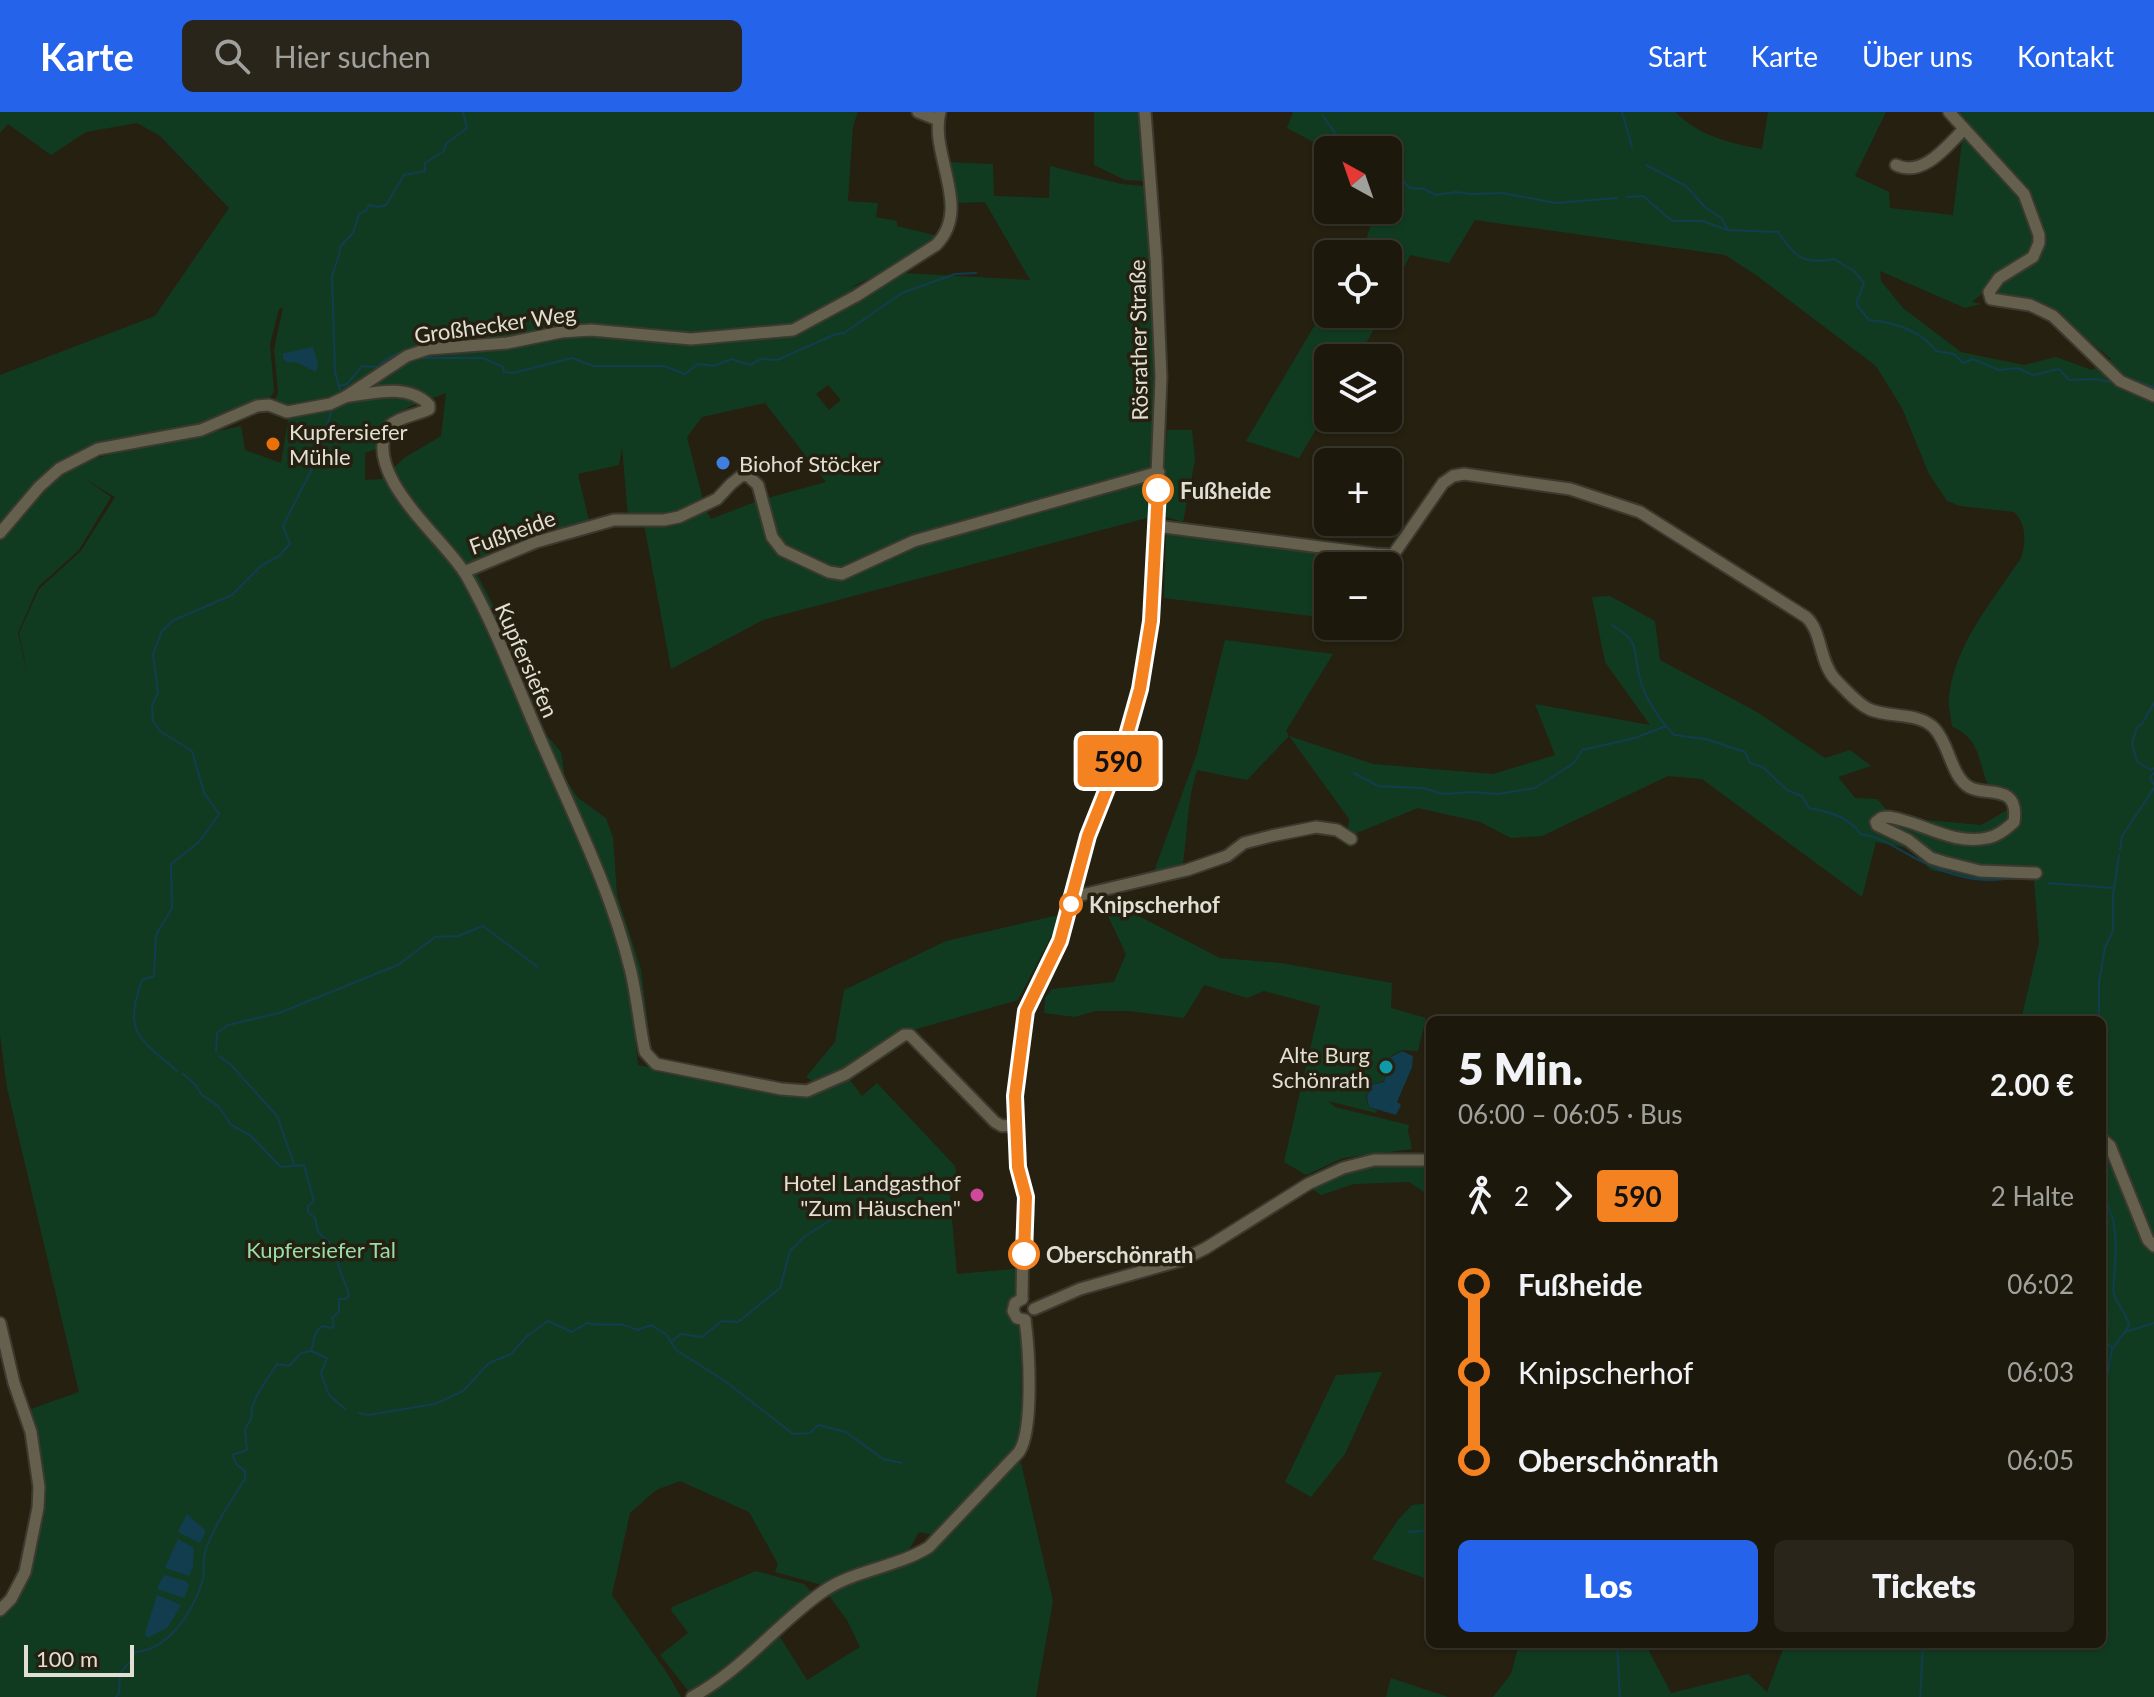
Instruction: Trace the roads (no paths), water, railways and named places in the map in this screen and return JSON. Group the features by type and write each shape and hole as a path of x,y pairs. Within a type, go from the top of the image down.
{"street":[{"path":"918,112 939,116"},
{"name":"Rösrather Straße","path":"1015,1125 1015,1096 1024,1021 1030,999 1060,941 1088,836 1124,746 1140,689 1151,621 1159,472 1159,311 1145,112"},
{"path":"1949,112 2024,194 2039,235 2033,257 1999,278 1989,292 1991,299 2030,305 2053,316 2120,381 2154,396"},
{"name":"Großhecker Weg","path":"0,533 39,487 59,469 98,449 201,430 257,406 269,405 287,412 330,404 400,360 428,349 507,343 561,332 591,330 691,339 793,330 856,296 945,237 951,206 947,175 937,139 939,116"},
{"path":"1896,165 1901,168 1932,162 1964,129"},
{"name":"Kupfersiefen","path":"345,397 398,391 426,401 429,409 393,422 388,427 383,445 386,464 401,495 464,572 517,682 605,888 631,971 648,1058 656,1064 807,1091 829,1083 904,1035 910,1035 995,1122 1002,1126 1015,1125"},
{"name":"Fußheide","path":"464,572 536,542 605,523 679,517 717,499 741,476 747,475 758,485 772,537 782,550 829,572 842,574 914,541 1159,472"},
{"path":"1156,526 1393,555 1434,493 1453,476 1464,474 1570,489 1628,508 1654,519 1806,617 1814,628 1829,671 1864,706 1879,713 1915,718 1934,727 1964,784 1974,791 1991,790 2009,799 2016,811 2014,822 1989,838 1974,840 1888,817 1881,818 1877,825 1908,840 1931,858 1944,862 1980,871 2036,873"},
{"path":"1073,897 1187,870 1227,856 1240,845 1316,827 1337,830 1351,839"},
{"path":"1015,1125 1019,1176 1026,1197 1027,1215 1023,1232 1022,1299"},
{"path":"2106,1142 2148,1240 2154,1246"},
{"path":"1034,1309 1080,1289 1182,1260 1308,1184 1343,1168 1374,1160 1426,1160"},
{"path":"1022,1299 1030,1301 1034,1309 1032,1316 1025,1320 1017,1318 1013,1311 1015,1303 1022,1299"},
{"path":"692,1697 738,1665 821,1593 911,1557 935,1543 1019,1452 1025,1440 1028,1395 1025,1320"},
{"path":"0,1323 14,1383 31,1432 39,1487 38,1508 25,1572 18,1588 0,1610"}],"water":[{"path":"313,347 318,365 316,372 296,362 286,362 283,358 283,353"},
{"path":"1402,1051 1413,1056 1412,1067 1397,1102 1401,1105 1396,1115 1369,1107 1367,1098 1371,1085 1384,1082 1391,1057"},
{"path":"187,1514 206,1531 200,1543 178,1532"},
{"path":"178,1539 194,1548 189,1576 165,1568"},
{"path":"164,1575 186,1581 189,1586 184,1598 157,1589"},
{"path":"157,1595 181,1605 168,1627 148,1638 145,1634"}],"waterway":[{"path":"340,390 335,372 332,276 340,247 353,233 359,214 366,211 369,205 386,205 404,175 425,171 425,163 443,152 446,144 467,128 463,112"},
{"path":"1622,112 1632,147"},
{"path":"1323,116 1340,136"},
{"path":"1646,165 1686,186 1705,207 1721,218 1728,230 1778,232 1801,257 1815,261 1834,259 1854,271 1864,283 1856,304 1869,320 1906,329 1923,338 1936,351 1954,354 1963,363 1973,359 1999,370 2017,368 2033,375 2059,369 2069,380 2110,382"},
{"path":"1402,181 1410,188 1424,189 1436,195 1502,193 1556,203 1617,198"},
{"path":"1627,197 1643,196 1672,221 1703,221 1727,230"},
{"path":"421,358 483,358 503,367 504,372 513,373 572,358 594,366 664,366 685,374 698,364 714,366 731,359 750,365 761,359 777,360 844,333 902,293 955,274 976,273"},
{"path":"339,386 347,384 362,366 378,367 386,359 410,348"},
{"path":"2123,376 2154,387"},
{"path":"177,1071 138,1033 134,1012 136,998 142,980 154,976 156,935 172,908 171,864 199,842 219,814 204,793 192,751 160,731 153,721 152,705 158,693 153,654 162,631 172,621 232,595 262,565 279,556 290,544 283,526 319,455 331,412"},
{"path":"1612,625 1632,642 1644,691 1665,725"},
{"path":"2154,703 2137,727 2132,743 2137,762 2151,770 2154,768"},
{"path":"1354,773 1378,786 1423,788 1443,794 1498,794 1535,788 1574,763 1582,750 1635,738 1666,726 1674,735 1706,739 1745,752 1750,763 1763,767 1787,790 1802,796 1809,808 1838,816 1861,834 1882,840 1925,863 1973,879 2012,878"},
{"path":"2154,773 2150,777 2154,785"},
{"path":"2120,850 2122,836 2154,788"},
{"path":"2099,1016 2099,982 2105,947 2113,931 2113,896 2119,855"},
{"path":"2048,883 2113,888"},
{"path":"216,1052 217,1033 228,1025 279,1013 398,965 435,937 458,936 483,926 538,967"},
{"path":"219,1056 277,1116 294,1164"},
{"path":"116,1697 119,1694 120,1673 135,1652 148,1650 170,1636 194,1603 203,1579 206,1549 245,1479 245,1471 237,1465 232,1455 247,1450 245,1429 260,1390 277,1364 289,1366 301,1353 311,1351 318,1330 322,1326 334,1326 332,1318 339,1312 339,1299 346,1299 349,1295 337,1256 329,1242 318,1232 315,1218 308,1212 308,1206 314,1201 304,1165 281,1167 250,1135 231,1125 219,1107 201,1094 183,1074"},
{"path":"2106,1203 2115,1230 2113,1291 2129,1326 2113,1348 2106,1343"},
{"path":"672,1341 681,1334 702,1337 722,1321 738,1322 780,1288 790,1251 804,1237 834,1218"},
{"path":"2106,1313 2106,1324"},
{"path":"359,1413 368,1415 435,1404 463,1391 489,1363 511,1354 527,1336 548,1321 572,1332 587,1323 618,1324 637,1330 651,1325 667,1335 676,1350 725,1381 793,1434 810,1433 818,1425 846,1432 883,1459 902,1463"},
{"path":"2125,1332 2154,1323"},
{"path":"2106,1383 2112,1349"},
{"path":"311,1351 327,1358 321,1373 329,1395 345,1409"},
{"path":"1409,1532 1426,1530"},
{"path":"1617,1648 1620,1697"},
{"path":"1920,1697 1923,1648"}],"place":[{"name":"Kupfersiefer Mühle","path":"273,444"},
{"name":"Biohof Stöcker","path":"723,463"},
{"name":"Fußheide","path":"1158,490"},
{"name":"Knipscherhof","path":"1071,904"},
{"name":"Alte Burg Schönrath","path":"1386,1067"},
{"name":"Hotel Landgasthof \"Zum Häuschen\"","path":"977,1195"},
{"name":"Oberschönrath","path":"1024,1254"}],"park label":[{"name":"Kupfersiefer Tal","path":"321,1249"}]}
